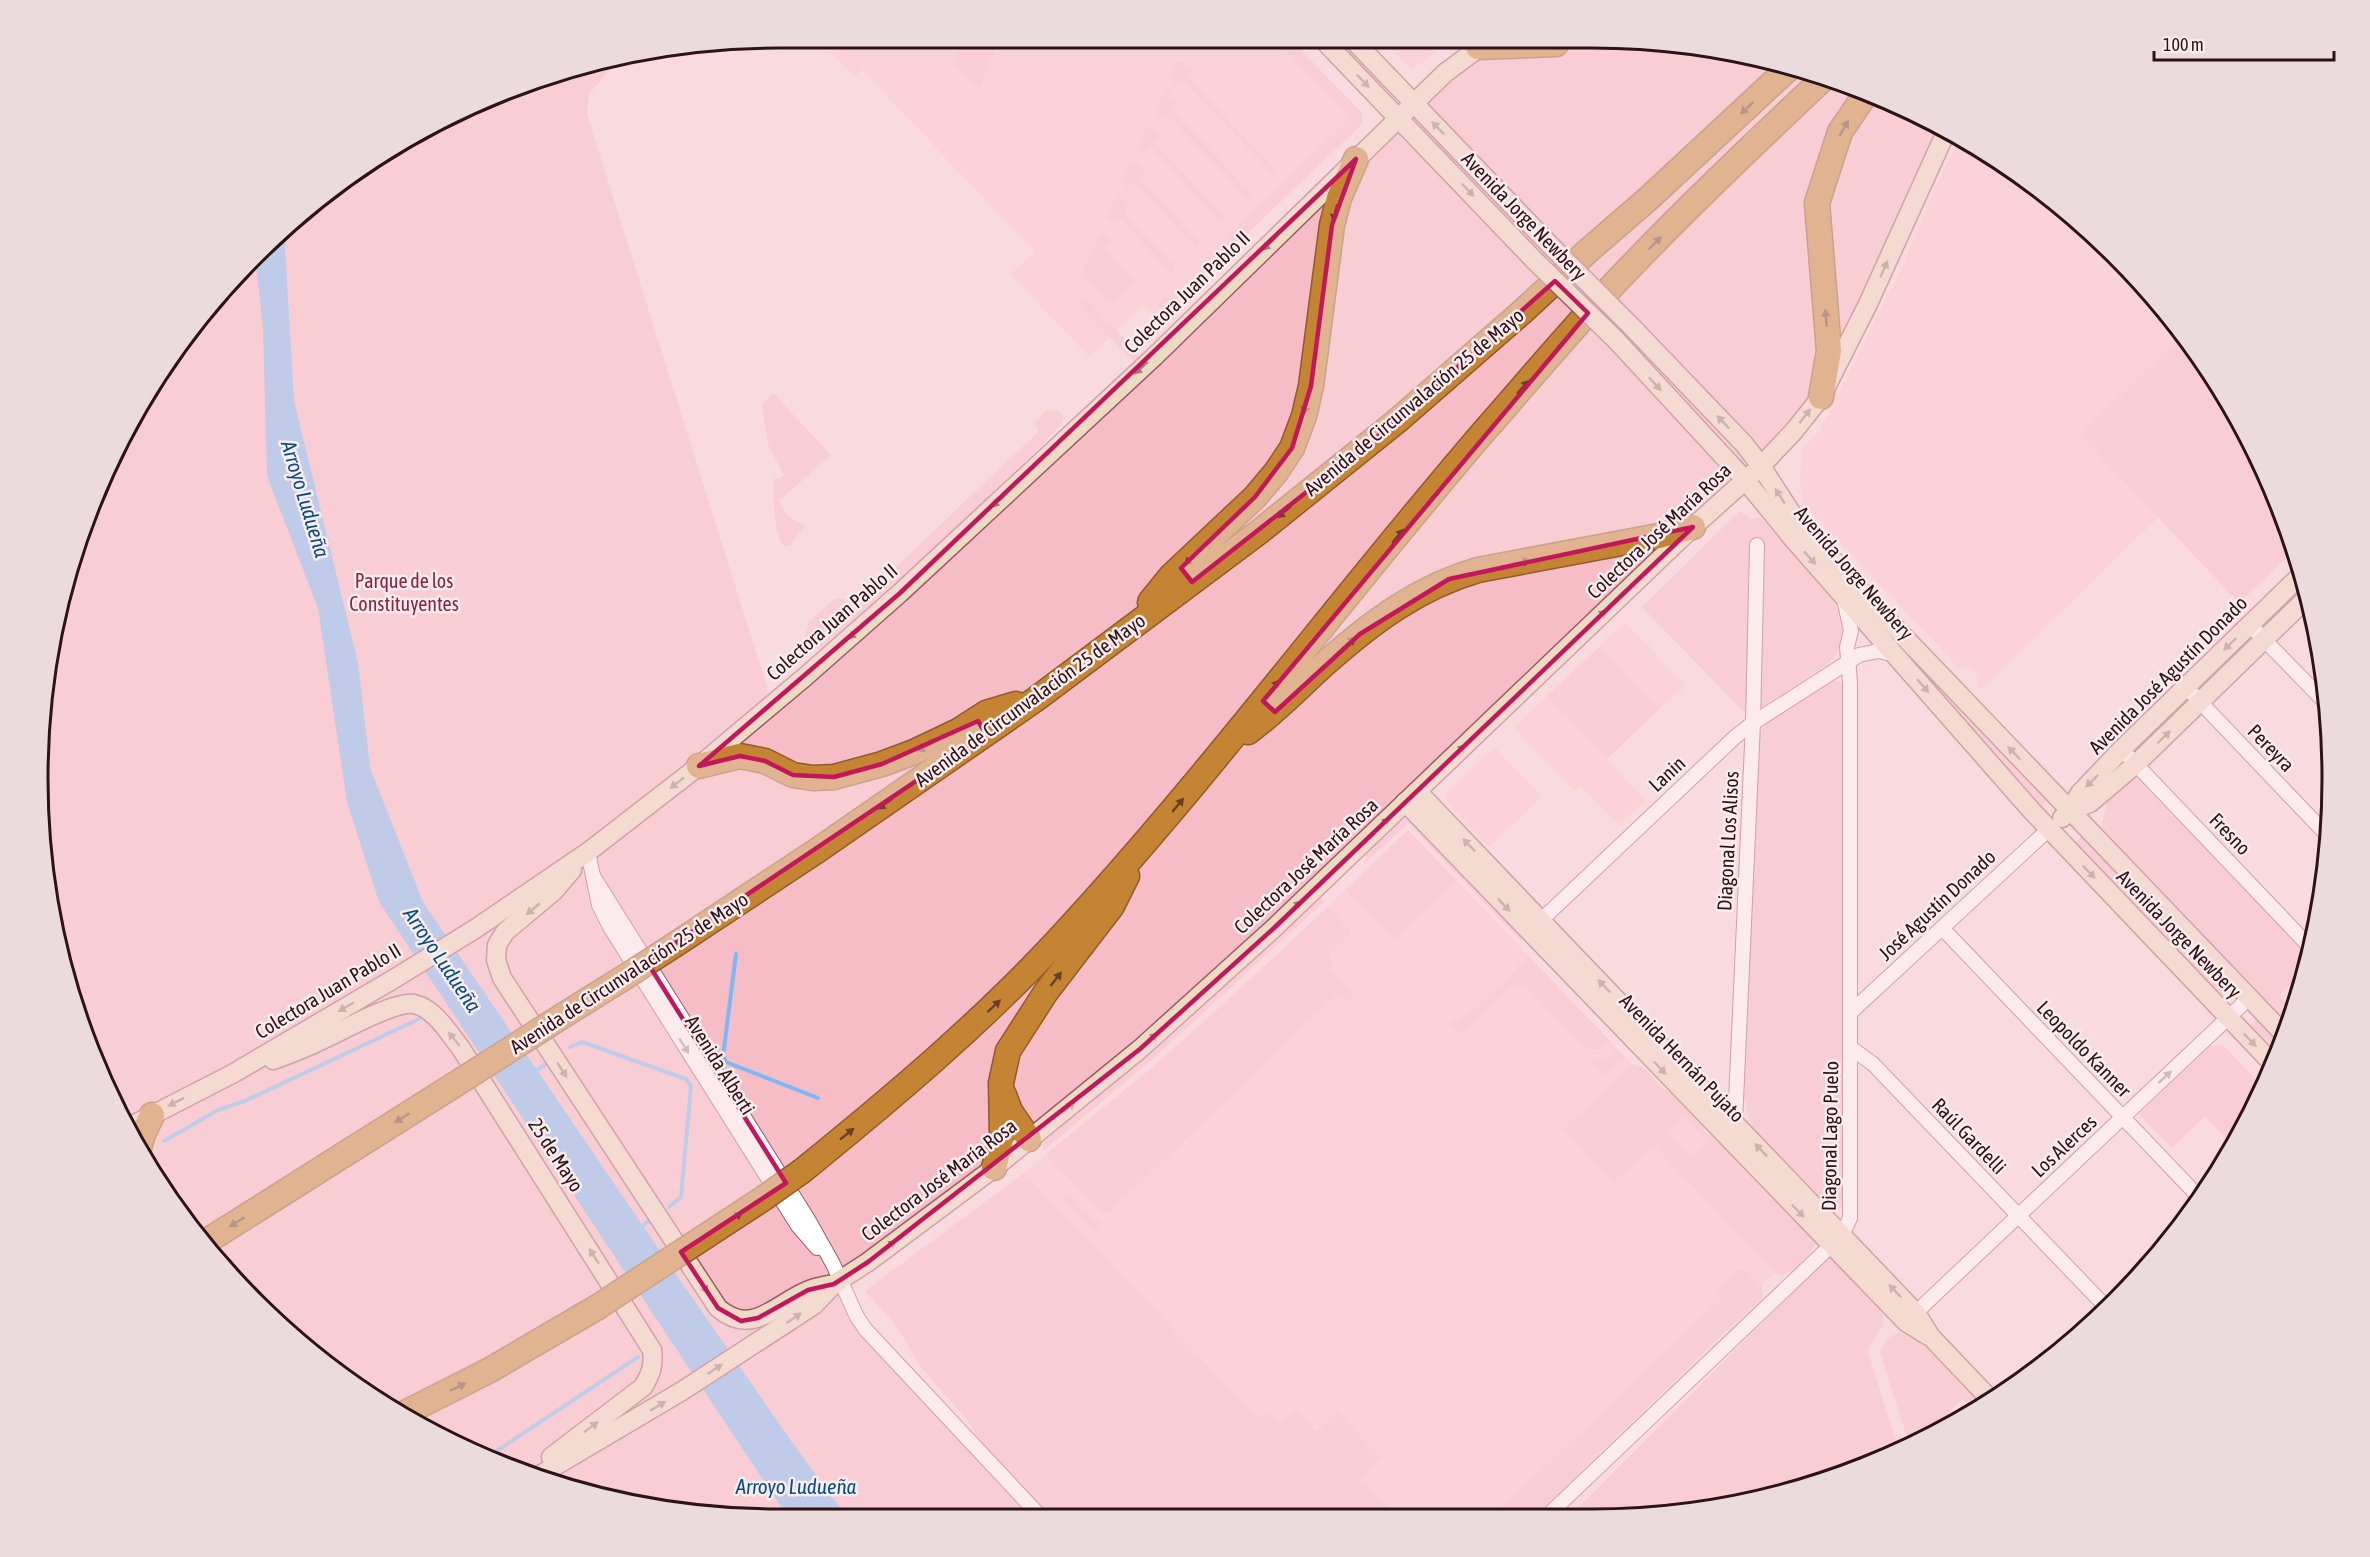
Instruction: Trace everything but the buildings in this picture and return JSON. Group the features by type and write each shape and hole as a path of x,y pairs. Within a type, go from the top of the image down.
{"highway":[{"name":"Avenida de Circunvalación 25 de Mayo","path":"211,1238 676,944 818,850 1036,699 1123,635 1259,532 1396,421 1649,198 1784,74"},
{"path":"411,1410 490,1370 596,1308 764,1198 802,1171 935,1060 999,1001 1140,849 1483,432 1569,334 1618,280 1817,84"},
{"path":"1821,396 1829,351 1817,203 1840,132 1861,100"},
{"path":"1123,635 1171,576 1255,497 1292,448 1304,416 1311,386 1332,225 1339,198 1356,159"},
{"path":"1224,749 1274,714 1326,663 1360,634 1402,604 1449,579 1478,570 1659,536 1693,527"},
{"path":"699,766 723,758 740,756 765,761 793,775 813,778 834,777 882,764 958,731 986,713 1036,699"},
{"path":"994,1168 1002,1135 1001,1083 1008,1051 1046,992 1112,906 1140,849"},
{"path":"1001,1083 1010,1111 1029,1139"},
{"path":"142,1136 152,1115"}],"main road":[{"name":"Avenida Jorge Newbery","path":"1331,48 1535,261 1616,340 1746,481 1842,595 2049,829 2266,1057"},
{"name":"Avenida Jorge Newbery","path":"1361,48 1744,444 1792,514 1835,563 2278,1027"},
{"name":"Colectora Juan Pablo II","path":"135,1124 234,1073 475,928 588,852 699,766 900,593 1154,357 1444,73 1478,48"},
{"name":"Colectora José María Rosa","path":"547,1471 682,1391 814,1305 836,1276 994,1168 1149,1041 1274,928 1693,527 1746,481 1794,431 1821,396 1868,304 1943,138"},
{"name":"Avenida José Agustín Donado","path":"2049,829 2069,811 2080,793 2122,749 2295,581"},
{"name":"Avenida José Agustín Donado","path":"2069,811 2090,803 2136,764 2301,604"},
{"name":"Avenida Hernán Pujato","path":"1411,797 1985,1394"},
{"path":"588,852 554,891 505,932 497,945 496,960 502,978 718,1308 729,1317 741,1321 758,1318 836,1276"},
{"name":"25 de Mayo","path":"234,1073 323,1040 394,1007 412,1004 424,1008 437,1018 460,1047 652,1350 654,1363 644,1387 538,1468"}],"street":[{"name":"Diagonal Los Alisos","path":"1729,1128 1753,723 1757,545"},
{"name":"Diagonal Lago Puelo","path":"1836,1240 1850,1218 1852,1011 1850,682 1846,663 1851,631 1842,595"},
{"path":"2250,625 2317,694"},
{"path":"1846,663 1869,652 1878,651 1896,655"},
{"name":"Lanin","path":"1535,926 1735,737 1846,663"},
{"name":"Pereyra","path":"2186,687 2320,828"},
{"name":"Fresno","path":"2122,749 2304,940"},
{"name":"José Agustín Donado","path":"1852,1011 2049,829"},
{"name":"Avenida Alberti","path":"588,852 599,905 610,927 798,1226 836,1276 857,1317 866,1330 1033,1509"},
{"name":"Leopoldo Kanner","path":"1942,928 2194,1191"},
{"name":"Los Alerces","path":"1911,1318 2249,998"},
{"name":"Raúl Gardelli","path":"1851,1048 1873,1064 2101,1302"},
{"path":"1554,1509 1836,1240"}],"highlighted area":[{"path":"1356,159 1332,225 1311,386 1292,448 1255,497 1181,568 1192,582 1397,421 1555,281 1588,313 1263,701 1275,712 1360,634 1449,579 1693,527 1274,928 1140,1049 868,1262 834,1284 808,1290 758,1318 741,1321 718,1308 681,1252 786,1183 647,962 986,734 978,721 882,764 834,777 793,775 765,761 740,756 699,766 900,593"}],"shaded area":[{"path":"828,48 1299,48 1362,113 1362,124 1157,320 1144,305 1089,357 1010,274 1035,252 862,70 855,77"},
{"path":"1390,48 1441,48 1412,70"},
{"path":"1956,146 1997,171 2073,229 2108,262 2141,297 2176,341 2080,435 2158,518 1981,690 1977,686 1980,677 1971,667 1960,669 1803,503 1800,479 1802,449 1820,431 1901,269"},
{"path":"1625,622 1685,685 1659,709 1599,647"},
{"path":"1547,696 1645,800 1619,825 1580,785 1574,791 1514,728"},
{"path":"1495,747 1542,797 1489,847 1447,802 1446,793"},
{"path":"1408,830 1804,1244 1527,1509 1103,1509 882,1279 1011,1184 1147,1072 1295,938"}],"green space":[{"path":"960,48 996,48 979,88 954,63"},
{"path":"1284,48 1299,48 1362,113 1362,124 1165,312 1157,304 1164,297 1171,303 1233,243 1227,236 1351,118"},
{"path":"1343,48 1350,48 1387,86 1383,89"},
{"name":"Parque de los Constituyentes","path":"1480,48 1639,50 1687,54 1734,62 1826,87 1915,123 1943,138 1821,396 1140,1049 841,1280 857,1317 1033,1509 778,1509 683,1503 589,1484 544,1470 455,1434 373,1386 334,1358 297,1328 229,1260 171,1184 146,1144 123,1102 87,1013 73,968 54,874 48,778 54,683 62,636 73,589 104,499 123,455 146,413 171,373 229,297 297,229 334,199 373,171 455,123 544,87 612,68 589,94 587,114 771,705"},
{"path":"1178,62 1185,62 1193,70 1187,76 1276,171 1273,174 1183,80 1176,86 1170,77"},
{"path":"1164,94 1170,95 1178,103 1172,109 1252,194 1247,199 1167,114 1160,120 1155,112"},
{"path":"1147,128 1154,128 1161,137 1155,143 1226,218 1222,223 1150,147 1143,153 1138,146"},
{"path":"1131,163 1138,163 1146,172 1139,178 1201,243 1196,248 1134,183 1127,188 1122,181"},
{"path":"1116,198 1122,198 1130,206 1124,213 1177,268 1171,273 1119,217 1112,223 1107,216"},
{"path":"1100,235 1105,235 1112,242 1106,251 1135,281 1113,303 1109,303 1083,276 1083,270"},
{"path":"1084,299 1088,300 1139,354 1138,361 1132,360 1080,307 1080,302"},
{"path":"2176,341 2224,413 2247,455 2287,557 2239,603 2080,435"},
{"path":"773,393 831,455 779,501 789,517 805,526 789,546 784,546 777,531 774,479 780,479 784,475 768,445 762,404"},
{"path":"1047,410 1059,411 1063,422 1032,455 827,649 811,647 805,636 809,621 836,598 846,600 855,606 1038,432 1035,422"},
{"path":"1741,510 1750,520 1760,517 1832,599 1840,615 1842,633 1838,649 1828,664 1764,706 1743,711 1642,607"},
{"path":"1836,578 2046,797 2045,804 2040,805 2035,802"},
{"path":"1599,647 1659,709 1607,759 1547,696"},
{"path":"1833,679 1843,684 1846,1201 1841,1208 1833,1209 1824,1204 1753,1128 1748,1117 1744,1096 1758,737 1769,719"},
{"path":"2132,778 2138,779 2302,949 2292,983 2279,995 2286,1003 2282,1016 2101,827 2107,802"},
{"path":"1400,819 1409,819 1521,933 1522,942 1408,823 1363,865 1369,849"},
{"path":"1408,830 1456,880 1395,939 1346,890"},
{"path":"2083,835 2228,988 2220,996 2074,844"},
{"path":"1318,897 1325,901 1156,1056 1043,1151 1043,1143 1048,1136"},
{"path":"1328,907 1350,931 1350,934 1330,953 1332,970 1355,995 1348,1002 1339,993 1110,1212 1100,1211 1046,1154 1201,1026"},
{"path":"1529,957 1610,1041 1607,1044 1595,1049 1584,1047 1523,985 1508,989 1464,1033 1457,1032 1449,1024 1473,1011"},
{"path":"2258,1018 2274,1036 2270,1048 2249,1026"},
{"path":"2223,1045 2256,1080 2227,1139 2205,1116 2172,1148 2139,1114 2210,1046"},
{"path":"1618,1050 1625,1057 1604,1075 1591,1061 1609,1058"},
{"path":"1632,1064 1638,1065 1644,1068 1662,1088 1674,1093 1706,1126 1703,1130 1708,1135 1712,1132 1812,1236 1816,1243 1805,1259 1795,1268 1778,1275 1654,1145 1614,1182 1563,1129","holes":["1683,1117 1708,1142 1691,1158 1667,1132"]},
{"path":"1024,1173 1255,1415 1263,1416 1271,1412 1280,1422 1283,1422 1296,1410 1316,1432 1337,1412 1381,1458 1361,1478 1390,1509 1042,1509 984,1446 966,1419 921,1367 895,1324 865,1291"},
{"path":"1067,1191 1092,1218 1102,1222 1095,1233 1061,1197"},
{"path":"1833,1257 1855,1279 1883,1316 1882,1327 1868,1352 1896,1442 1826,1470 1734,1495 1687,1503 1577,1509 1826,1259"},
{"path":"1737,1270 1747,1271 1762,1287 1763,1297 1542,1509 1500,1509 1723,1297 1717,1290"},
{"path":"1898,1333 1919,1343 1954,1374 1977,1399 1968,1404 1963,1399 1943,1419 1907,1437 1880,1352 1888,1338"}],"water":[{"name":"Arroyo Ludueña","path":"285,241 294,401 358,663 370,768 423,902 651,1238 791,1441 841,1509 783,1509 379,902 347,802 318,608 267,476 263,328 256,268"}],"waterway":[{"path":"736,954 723,1056 726,1062 818,1098"},
{"path":"164,1141 218,1110 245,1101 419,1019"},
{"path":"570,1047 582,1042 686,1079 691,1086 681,1197 669,1207"},
{"path":"534,1072 546,1064"},
{"path":"639,1228 649,1221"},
{"path":"496,1452 638,1357"}]}
